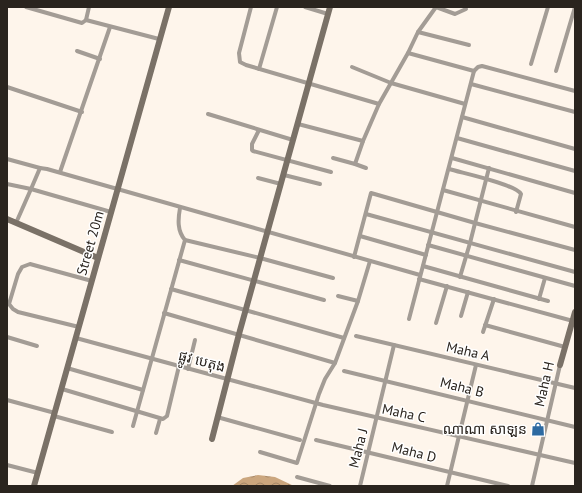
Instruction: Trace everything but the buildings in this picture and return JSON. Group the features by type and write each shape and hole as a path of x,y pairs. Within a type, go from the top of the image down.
{"street":[{"path":"26,7 82,23 86,20 160,39"},
{"path":"86,20 89,7"},
{"name":"Street 20m","path":"34,486 168,7"},
{"path":"251,7 239,53 240,62 308,84 345,93 379,104"},
{"path":"259,69 277,7"},
{"path":"305,7 328,14"},
{"path":"212,439 239,334 330,7"},
{"path":"355,164 379,104 408,53 418,32 436,7 457,14 466,9"},
{"path":"531,64 548,7"},
{"path":"556,71 575,7"},
{"path":"60,172 82,112 110,27"},
{"path":"418,32 469,46"},
{"path":"77,51 100,59"},
{"path":"408,53 474,70"},
{"path":"409,319 474,70 482,66 575,91"},
{"path":"352,67 391,83 465,104"},
{"path":"470,84 575,112"},
{"path":"7,87 82,112"},
{"path":"208,114 293,140"},
{"path":"462,117 575,149"},
{"path":"298,124 363,141"},
{"path":"259,130 252,144 252,150 256,153 331,172"},
{"path":"457,138 575,171"},
{"path":"333,158 366,168"},
{"path":"452,158 575,193"},
{"path":"7,159 60,172 117,190 370,261 447,286 573,321"},
{"path":"16,223 40,168"},
{"path":"460,277 489,168"},
{"path":"448,169 486,179 511,187 520,192 516,212"},
{"path":"284,175 320,184"},
{"path":"258,178 281,184"},
{"path":"7,184 31,189 111,212"},
{"path":"443,190 516,212 575,227"},
{"path":"354,257 371,193 575,250"},
{"path":"180,208 180,229 181,235 185,240 260,258 333,278"},
{"path":"366,214 575,272"},
{"path":"7,219 98,258"},
{"path":"360,236 426,255"},
{"path":"133,426 185,240"},
{"path":"428,245 575,286"},
{"path":"179,260 324,300"},
{"path":"260,452 297,463 325,379 336,362 358,301 370,261"},
{"path":"79,328 18,312 13,309 10,304 18,274 22,267 30,264 92,281"},
{"path":"422,266 548,301"},
{"path":"539,299 545,278"},
{"path":"436,323 447,286"},
{"path":"171,289 344,338"},
{"path":"461,316 468,292"},
{"path":"338,296 358,301"},
{"path":"483,332 494,299"},
{"name":"Maha H","path":"532,486 548,420 555,383 575,312"},
{"path":"164,313 336,362"},
{"path":"485,325 565,347"},
{"name":"Maha A","path":"356,336 575,388"},
{"path":"7,337 37,346"},
{"name":"ផ្លូវ បេតុង","path":"76,338 323,405"},
{"path":"188,369 195,340"},
{"name":"Maha J","path":"360,486 394,345"},
{"path":"448,486 476,365"},
{"path":"62,389 163,419 167,416 179,366"},
{"path":"67,368 143,390"},
{"name":"Maha B","path":"344,371 575,426"},
{"path":"7,400 112,432"},
{"name":"Maha C","path":"323,405 575,463"},
{"path":"218,417 300,440"},
{"path":"156,433 160,418"},
{"name":"Maha D","path":"316,440 508,486"},
{"path":"7,464 38,473"},
{"path":"297,477 330,486"}],"water":[{"path":"258,475 275,477 294,486 232,486 243,478"}],"place":[{"name":"ណាណា សាឡន","path":"538,429"}]}
